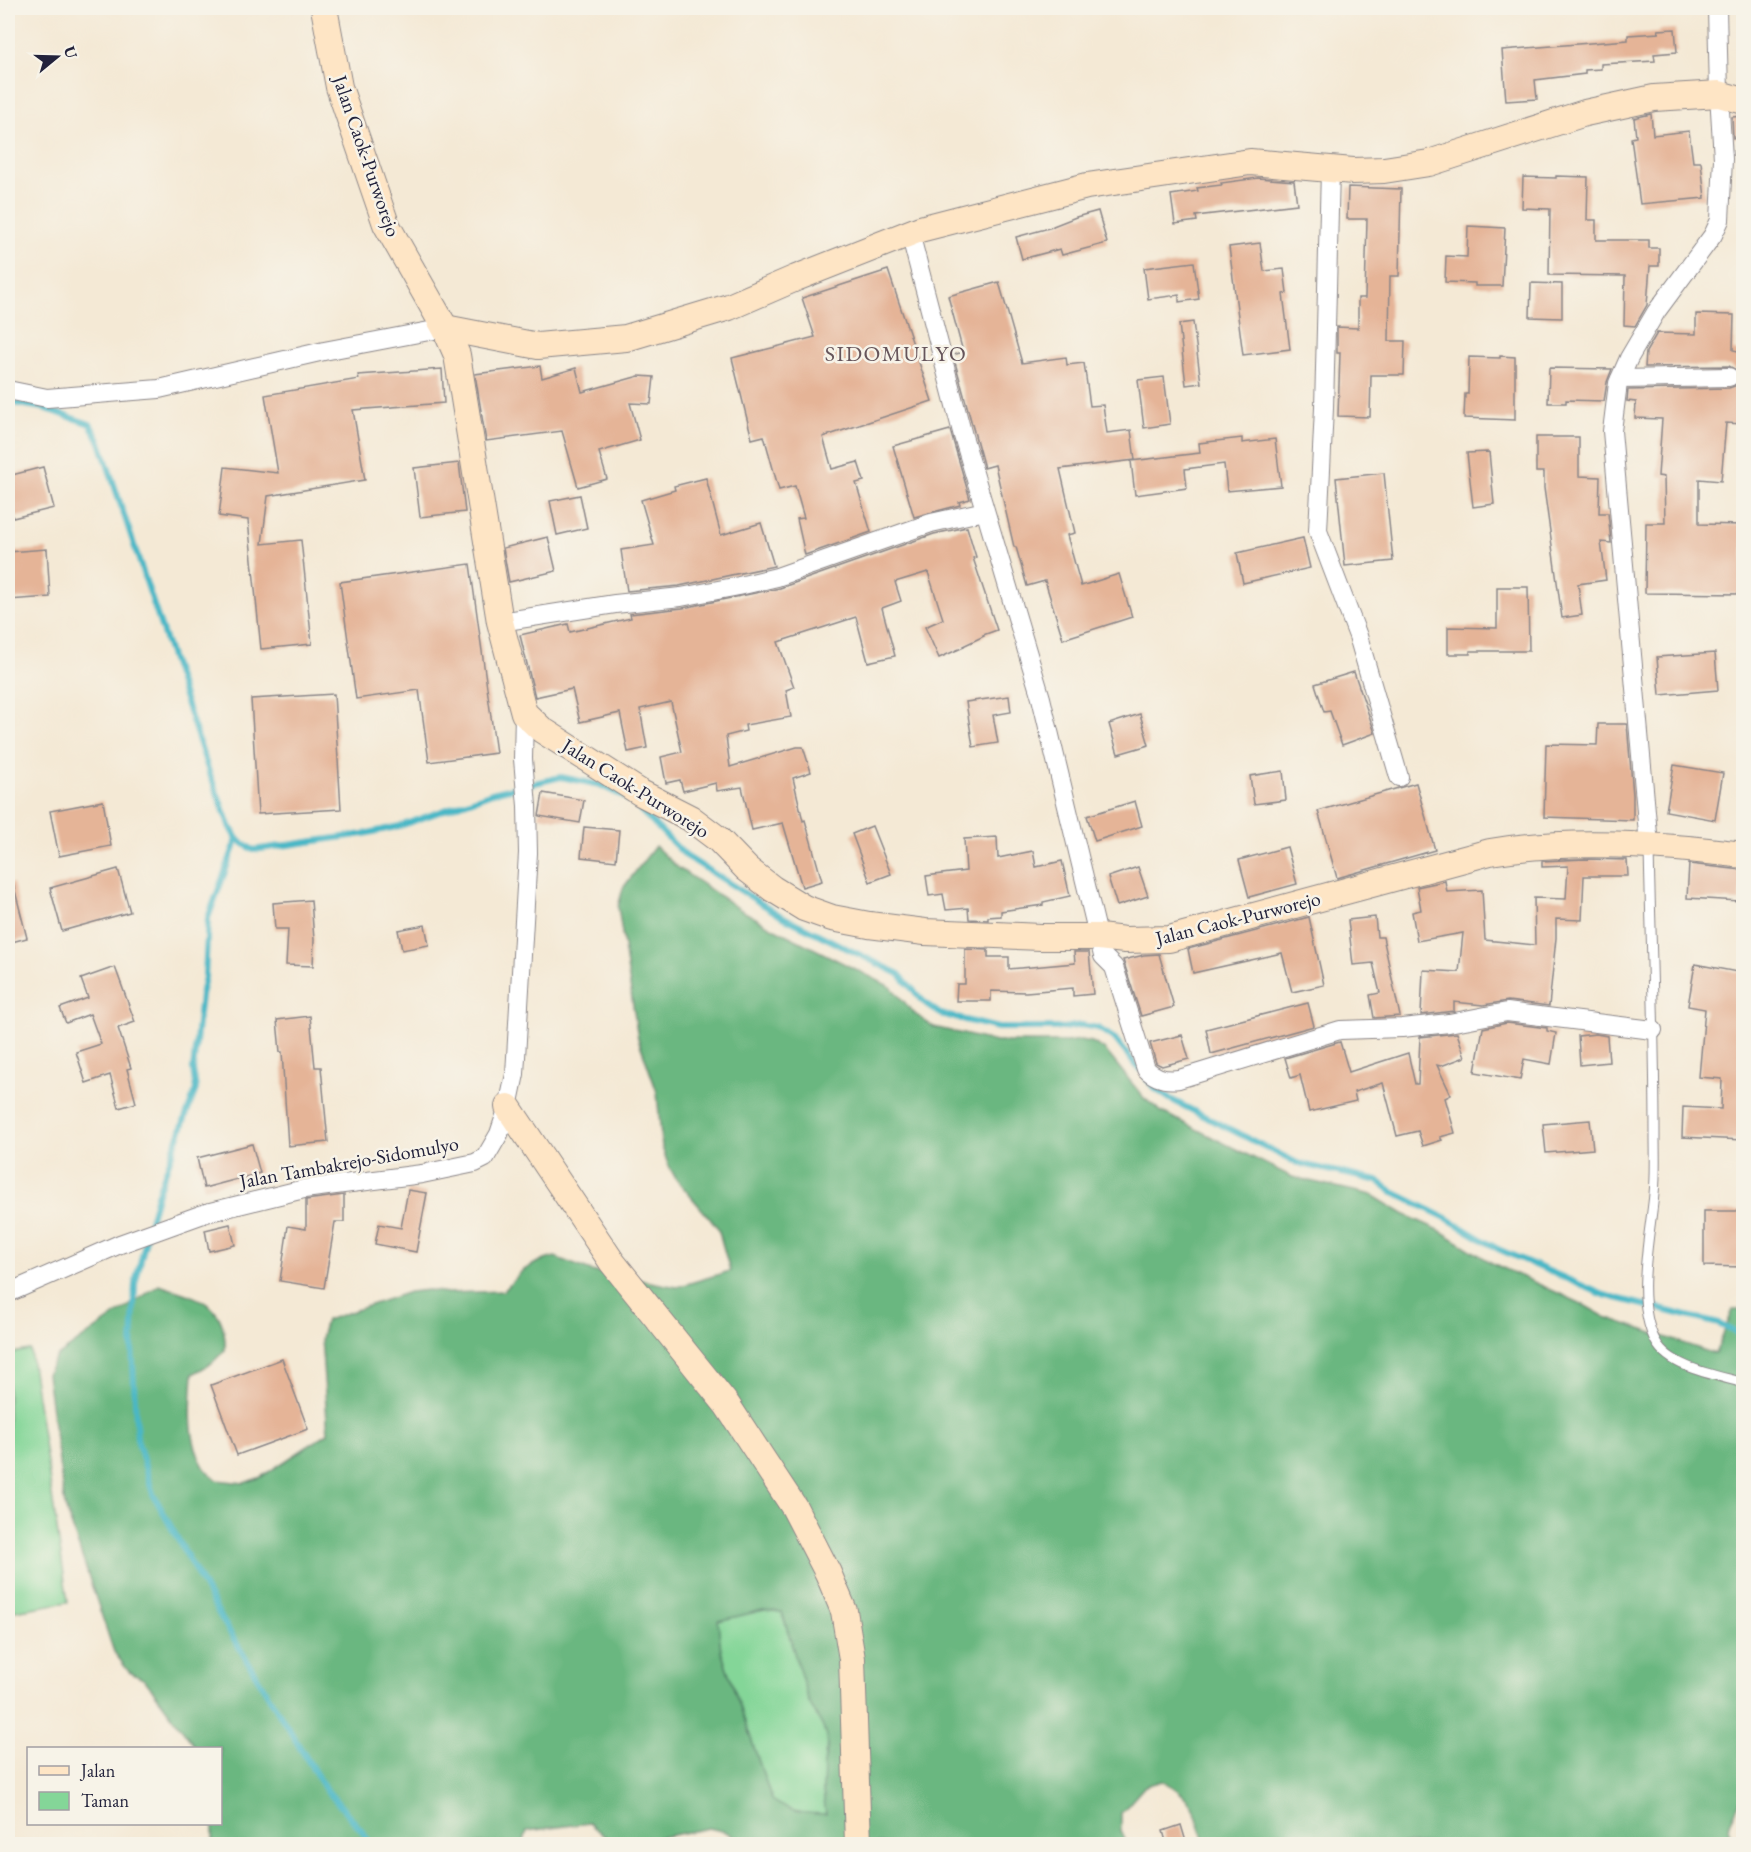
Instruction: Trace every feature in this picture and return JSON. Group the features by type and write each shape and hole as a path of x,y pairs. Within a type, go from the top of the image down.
{"street":[{"name":"Jalan Caok-Purworejo","path":"324,8 339,87 386,224 445,328 457,355 500,622 524,713 542,730 597,766 641,793 690,818 718,839 764,883 804,908 832,918 926,932 1099,937 1125,940 1169,939 1490,852 1527,845 1648,845 1743,855"},
{"path":"1648,845 1612,431 1620,379 1629,358 1656,312 1713,235 1720,220 1723,159 1717,8"},
{"path":"8,390 47,398 159,389 324,351 445,328 538,346 626,338 729,307 795,278 910,233 1087,186 1250,162 1330,170 1384,170 1429,163 1585,113 1654,98 1719,94 1743,101"},
{"path":"1330,170 1324,408 1318,531 1358,636 1399,777"},
{"path":"910,233 963,436 1041,698 1103,956 1114,967 1143,1063 1151,1074 1170,1080 1179,1079 1340,1030 1402,1028 1449,1023 1507,1012 1653,1030"},
{"path":"1620,379 1729,377"},
{"path":"500,622 615,604 681,597 739,586 777,577 931,524 985,510"},
{"name":"Jalan Tambakrejo-Sidomulyo","path":"8,1293 120,1244 206,1213 304,1189 422,1174 474,1163 485,1158 492,1149 508,1107 515,1074 528,853 523,759 524,713"},
{"path":"508,1107 612,1262 727,1405 794,1507 828,1573 844,1611 852,1659 858,1845"}],"lane":[{"path":"1648,845 1654,1191 1645,1292 1647,1311 1656,1343 1665,1354 1679,1363 1743,1383"}],"green space":[{"path":"655,846 677,867 741,910 891,987 915,1014 934,1027 996,1042 1081,1040 1092,1042 1105,1050 1144,1098 1162,1112 1292,1177 1372,1195 1403,1214 1439,1230 1492,1263 1582,1304 1605,1317 1715,1354 1733,1310 1743,1310 1744,1793 1728,1827 1732,1844 1204,1844 1192,1806 1180,1792 1162,1781 1145,1786 1121,1813 1121,1831 1127,1844 744,1844 726,1832 709,1828 626,1844 614,1844 589,1823 527,1831 523,1844 213,1844 213,1825 222,1825 222,1747 195,1747 145,1680 129,1672 114,1652 65,1506 47,1374 56,1357 159,1285 197,1298 215,1311 221,1321 225,1350 212,1363 193,1374 191,1421 195,1445 204,1467 217,1480 244,1483 261,1477 328,1433 321,1338 326,1320 409,1292 504,1291 522,1271 538,1262 555,1257 591,1271 677,1287 730,1271 718,1228 676,1179 662,1147 657,1092 638,1038 618,907 623,888","holes":["763,1610 782,1612 809,1702 823,1727 828,1744 824,1764 823,1791 826,1814 798,1812 772,1800 721,1651 718,1621"]},
{"path":"30,1350 68,1602 8,1612 8,1354"},
{"path":"764,1610 782,1612 809,1702 823,1727 829,1744 825,1753 823,1791 826,1814 798,1812 772,1800 721,1651 717,1621"}],"building":[{"path":"1675,29 1677,52 1654,54 1655,61 1601,64 1601,69 1585,70 1585,74 1535,80 1537,99 1506,101 1502,50 1628,40 1628,35 1659,33 1658,30"},
{"path":"1651,114 1653,135 1689,131 1693,162 1701,162 1705,198 1640,204 1631,138 1636,137 1634,118"},
{"path":"1743,116 1743,137 1733,138 1732,117"},
{"path":"1556,176 1588,177 1587,220 1596,220 1596,240 1649,240 1649,248 1659,248 1659,266 1650,266 1647,305 1635,326 1624,325 1625,276 1549,275 1550,209 1522,208 1523,177 1556,178"},
{"path":"1258,178 1294,181 1297,204 1196,216 1197,221 1175,224 1171,195 1198,191 1197,188 1222,185 1221,183"},
{"path":"1348,187 1401,189 1399,276 1390,276 1389,341 1405,341 1404,375 1371,375 1370,417 1338,416 1340,353 1337,353 1337,327 1358,328 1358,298 1365,298 1367,219 1347,219"},
{"path":"1098,211 1107,243 1062,255 1060,249 1022,259 1016,237"},
{"path":"1468,226 1505,228 1502,286 1475,286 1475,283 1445,282 1446,256 1467,257"},
{"path":"1260,243 1264,271 1284,269 1287,293 1283,294 1290,349 1243,355 1229,247"},
{"path":"1194,262 1199,299 1179,302 1179,295 1148,299 1144,268"},
{"path":"888,270 932,401 823,437 832,469 858,462 864,481 856,483 871,532 805,555 797,519 804,518 795,486 779,490 764,436 752,439 732,358 815,337 802,298"},
{"path":"999,282 1022,363 1066,357 1067,365 1084,363 1090,406 1103,405 1107,433 1131,430 1135,460 1060,469 1075,533 1067,535 1081,586 1119,574 1132,617 1063,639 1045,581 1027,586 1016,547 1014,547 995,465 984,468 953,355 963,352 948,296"},
{"path":"1531,283 1562,284 1562,318 1530,317"},
{"path":"1696,314 1734,315 1733,350 1743,352 1743,424 1726,423 1721,481 1699,479 1699,524 1743,525 1743,594 1645,593 1646,523 1665,523 1664,477 1658,476 1662,419 1635,418 1636,402 1627,401 1628,390 1729,388 1735,386 1740,377 1738,371 1729,366 1645,367 1646,352 1657,333 1696,334"},
{"path":"1193,322 1201,383 1186,385 1179,324"},
{"path":"1500,356 1515,357 1515,420 1464,418 1465,394 1468,394 1469,357 1500,358"},
{"path":"540,366 542,378 576,368 582,392 639,376 654,377 651,404 630,403 640,440 599,452 607,479 578,487 562,431 486,441 475,374"},
{"path":"1549,368 1612,369 1604,401 1566,400 1566,403 1548,403"},
{"path":"442,369 444,403 353,410 365,480 268,496 262,544 301,540 312,644 261,649 248,520 219,516 225,467 278,473 265,395 359,379 358,375"},
{"path":"1164,377 1170,424 1144,428 1138,380"},
{"path":"950,430 970,499 959,502 960,505 914,517 893,446"},
{"path":"1536,437 1579,437 1579,476 1600,477 1599,513 1608,513 1611,543 1601,542 1606,580 1578,584 1582,615 1562,618 1544,488 1544,472 1536,472"},
{"path":"1242,438 1242,443 1275,439 1281,486 1227,491 1224,464 1185,469 1187,488 1135,495 1131,461 1200,453 1199,443"},
{"path":"1489,452 1494,504 1473,507 1467,453"},
{"path":"459,463 465,512 420,517 414,468"},
{"path":"43,467 54,508 13,518 8,498 8,476"},
{"path":"1384,473 1393,561 1345,566 1336,478"},
{"path":"706,478 721,535 761,523 774,566 679,586 627,591 621,550 654,545 641,500 675,490 674,486"},
{"path":"580,495 587,528 557,535 550,501"},
{"path":"967,527 976,557 973,558 997,630 939,658 925,627 943,619 928,572 895,582 901,601 882,608 895,656 868,662 856,617 778,642 794,687 786,690 791,717 745,725 746,731 726,736 730,767 803,747 811,772 793,778 803,821 805,820 822,881 802,887 783,823 752,830 742,787 717,791 716,783 683,791 680,780 666,783 661,757 682,752 671,702 640,709 647,748 628,752 620,713 580,722 572,689 535,697 520,635 568,624 570,632 631,618 630,614 683,608 780,588 934,534"},
{"path":"548,537 556,571 509,582 503,548"},
{"path":"1303,538 1310,568 1243,583 1237,553"},
{"path":"47,549 50,597 8,600 8,552"},
{"path":"470,564 496,753 429,762 419,690 356,699 340,582"},
{"path":"1497,587 1528,587 1529,651 1470,651 1470,654 1448,654 1448,627 1497,628"},
{"path":"1715,653 1718,690 1660,695 1657,657"},
{"path":"1354,672 1375,733 1342,745 1330,711 1324,712 1315,684"},
{"path":"334,694 341,809 258,814 251,699"},
{"path":"1009,696 1011,712 993,715 998,743 973,747 966,702"},
{"path":"1140,714 1149,745 1118,754 1109,724"},
{"path":"1598,724 1627,724 1633,820 1544,817 1546,744 1597,745"},
{"path":"1674,765 1723,773 1715,820 1666,811"},
{"path":"1283,771 1286,800 1254,804 1250,776"},
{"path":"1416,783 1435,850 1337,878 1318,811"},
{"path":"543,793 584,800 580,823 539,816"},
{"path":"103,801 111,846 59,856 50,811"},
{"path":"1135,801 1142,826 1095,841 1087,816"},
{"path":"872,826 891,874 870,882 852,834"},
{"path":"584,827 619,830 616,861 581,857"},
{"path":"997,837 998,858 1033,851 1036,867 1062,861 1070,896 1043,902 1043,905 1001,911 1001,916 988,917 988,920 969,919 968,908 946,910 943,894 929,896 926,876 966,871 964,839"},
{"path":"1287,847 1297,884 1249,897 1239,860"},
{"path":"1627,860 1628,876 1584,876 1582,920 1556,919 1549,1006 1508,1001 1483,1005 1454,1002 1454,1011 1421,1015 1423,970 1459,972 1463,933 1417,941 1412,912 1421,910 1417,887 1445,881 1447,892 1482,890 1485,940 1535,945 1534,898 1566,899 1568,866 1542,867 1542,861"},
{"path":"1689,864 1742,870 1740,901 1687,898"},
{"path":"1138,867 1148,896 1117,906 1108,877"},
{"path":"118,869 130,912 62,931 50,888"},
{"path":"13,883 27,938 8,943 8,884"},
{"path":"311,900 313,966 286,965 288,929 275,929 273,903"},
{"path":"1309,917 1324,985 1292,992 1282,953 1193,973 1188,949"},
{"path":"1375,917 1377,937 1383,937 1400,1016 1374,1018 1370,995 1380,993 1373,963 1353,965 1348,920"},
{"path":"425,925 429,945 402,950 398,930"},
{"path":"965,949 988,950 988,957 1009,957 1009,969 1075,963 1074,952 1089,952 1093,994 1073,996 1073,988 1026,992 991,991 991,1001 956,1001 957,984 965,984"},
{"path":"1159,954 1174,1007 1141,1016 1123,960"},
{"path":"1695,964 1743,973 1743,1140 1682,1137 1683,1107 1721,1109 1722,1079 1699,1077 1705,1009 1688,1006"},
{"path":"115,967 135,1022 118,1028 131,1068 127,1069 136,1103 119,1108 110,1075 86,1083 76,1052 101,1044 90,1014 66,1023 60,1008 88,998 81,979"},
{"path":"1308,1003 1314,1026 1211,1054 1206,1029"},
{"path":"310,1016 315,1067 321,1067 328,1142 288,1146 282,1052 280,1052 277,1020"},
{"path":"1507,1023 1547,1028 1547,1031 1556,1033 1551,1064 1524,1059 1520,1080 1475,1072 1483,1028"},
{"path":"1457,1033 1465,1057 1441,1066 1437,1065 1451,1095 1445,1098 1455,1133 1440,1137 1442,1140 1423,1146 1418,1131 1397,1136 1383,1083 1354,1092 1356,1101 1309,1112 1300,1075 1291,1078 1285,1058 1340,1042 1349,1072 1408,1053 1415,1084 1418,1084 1420,1037"},
{"path":"1596,1034 1607,1036 1609,1062 1580,1065 1578,1036"},
{"path":"1182,1035 1189,1059 1162,1066 1156,1063 1150,1043"},
{"path":"1590,1120 1593,1149 1546,1153 1543,1124"},
{"path":"252,1144 260,1173 204,1188 197,1158"},
{"path":"408,1190 427,1193 416,1252 375,1244 379,1224 401,1228"},
{"path":"344,1195 344,1222 335,1222 324,1288 280,1281 288,1226 306,1229 306,1200"},
{"path":"1704,1211 1743,1211 1743,1267 1704,1266"},
{"path":"230,1224 235,1245 209,1251 205,1230"},
{"path":"282,1359 308,1429 237,1455 211,1385"},
{"path":"1181,1825 1187,1845 1167,1845 1163,1831"}],"waterway":[{"path":"8,402 43,408 90,424 100,442 208,769 228,822 237,839 253,850 364,834 400,826 492,793 561,777 600,785 630,800 686,856 781,916 899,974 925,1003 940,1014 998,1028 1064,1028 1081,1025 1098,1028 1115,1039 1139,1069"},
{"path":"148,1229 157,1195 196,1089 193,1070 205,977 208,918 237,839"},
{"path":"1147,1079 1154,1088 1170,1099 1297,1163 1378,1181 1393,1192 1446,1218 1498,1249 1604,1295 1719,1324 1744,1337"},
{"path":"146,1239 135,1284 132,1346 137,1439 153,1494 220,1616 324,1787 363,1832 370,1844"}],"district":[{"name":"SIDOMULYO","path":"896,353"}]}
